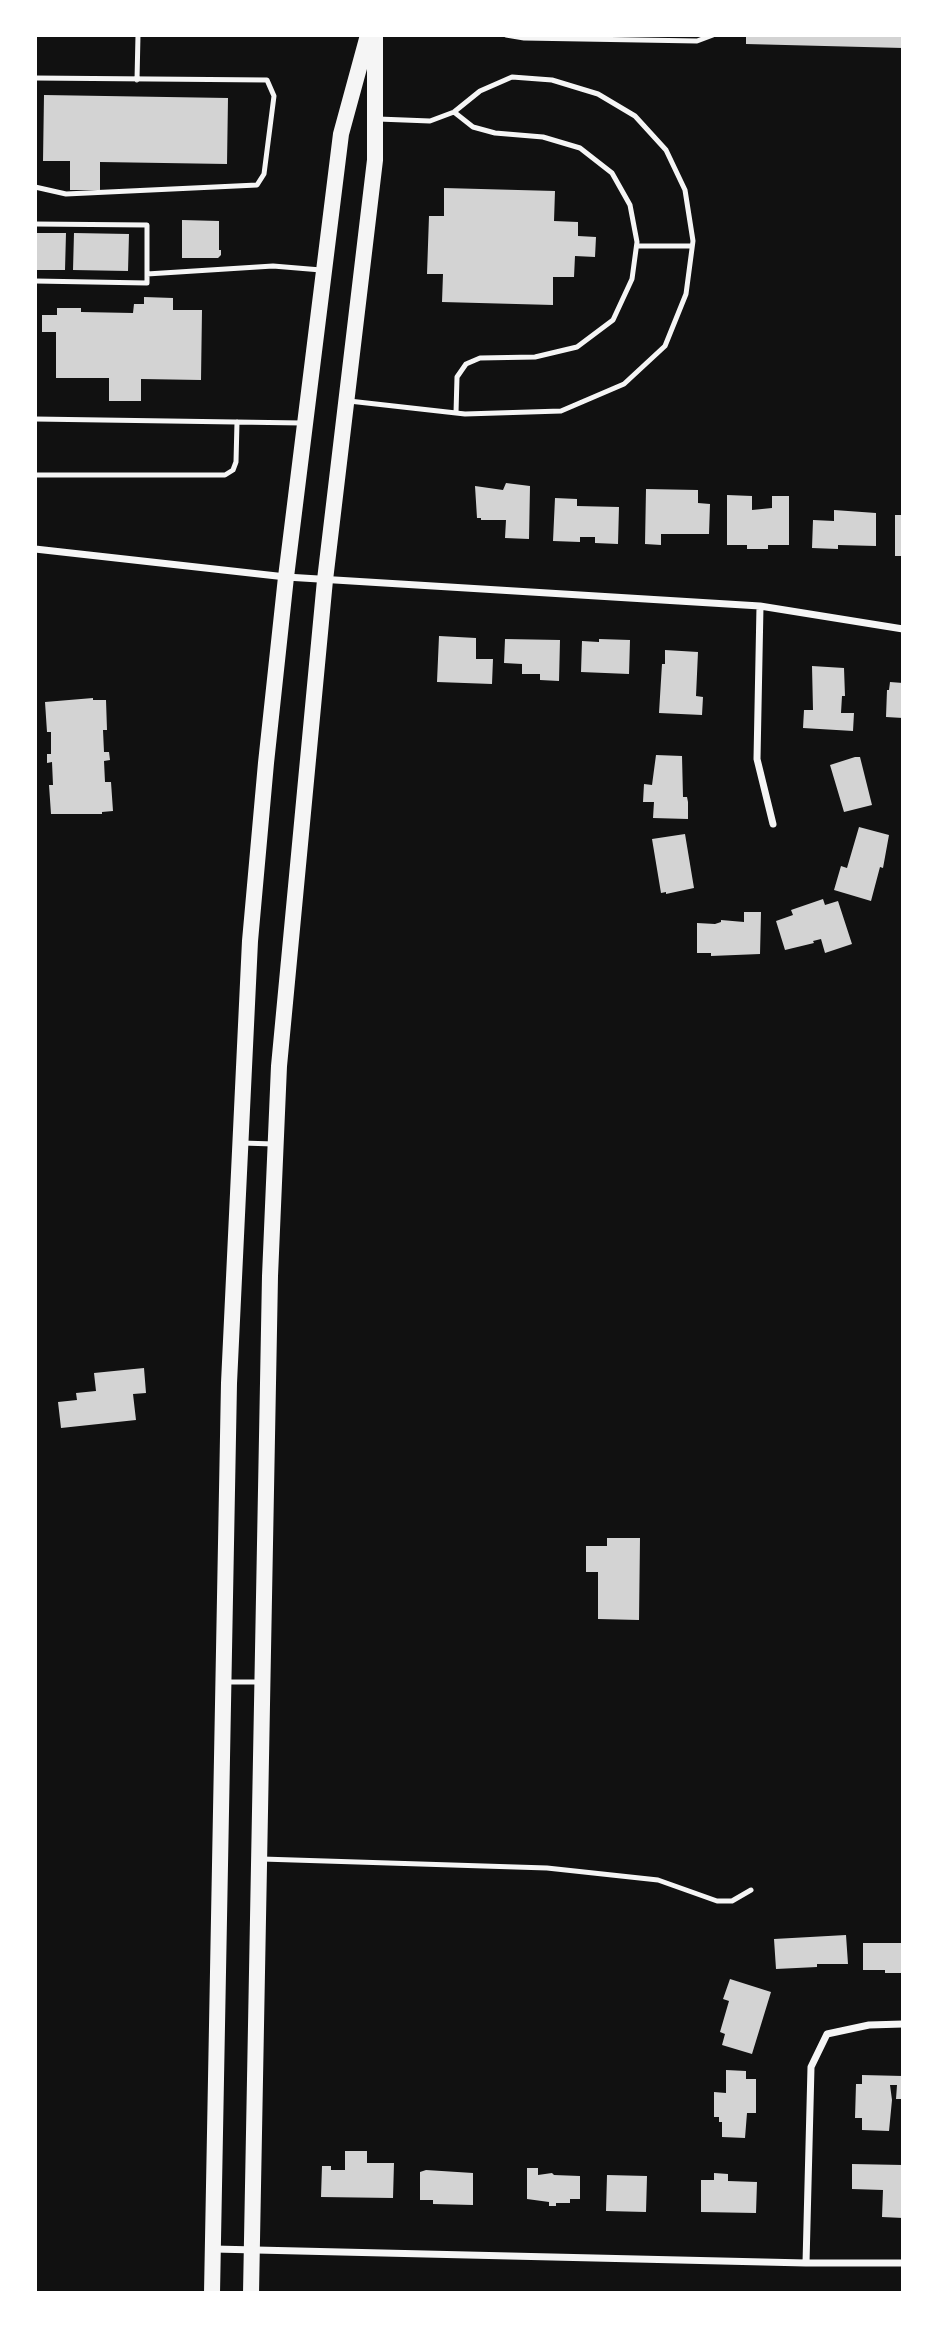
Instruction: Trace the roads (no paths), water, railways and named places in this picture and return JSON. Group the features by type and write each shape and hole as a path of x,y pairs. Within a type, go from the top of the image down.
{"main road":[{"path":"212,2293 229,1383 250,941 286,577 341,134 368,35"},
{"path":"251,2293 270,1289 279,1066 325,580 375,160 375,35"}],"street":[{"path":"35,549 286,577 760,606 903,629"},
{"path":"760,606 757,759 773,824"},
{"path":"806,2263 811,2067 827,2034 869,2025 903,2024"},
{"path":"212,2249 903,2263"}],"lane":[{"path":"137,80 138,35"},
{"path":"506,35 524,38 697,41 713,35"},
{"path":"346,401 456,413 561,411 624,384 665,346 686,294 692,246 685,190 666,150 635,116 597,94 552,80 512,77 480,91 454,112 430,121 375,119"},
{"path":"35,78 267,80 274,96 264,174 257,186 66,194 35,187"},
{"path":"454,112 472,127 495,133 543,137 580,148 612,173 630,205 637,246 632,279 613,320 577,347 534,356 480,358 466,364 457,377 456,413"},
{"path":"35,223 147,225 147,283 35,281"},
{"path":"637,246 692,246"},
{"path":"147,274 273,266 324,271"},
{"path":"35,419 305,424"},
{"path":"35,475 225,475 233,470 236,462 237,422"},
{"path":"239,1143 276,1144"},
{"path":"223,1682 263,1682"},
{"path":"259,1859 547,1868 658,1880 717,1901 732,1901 751,1890"}]}
